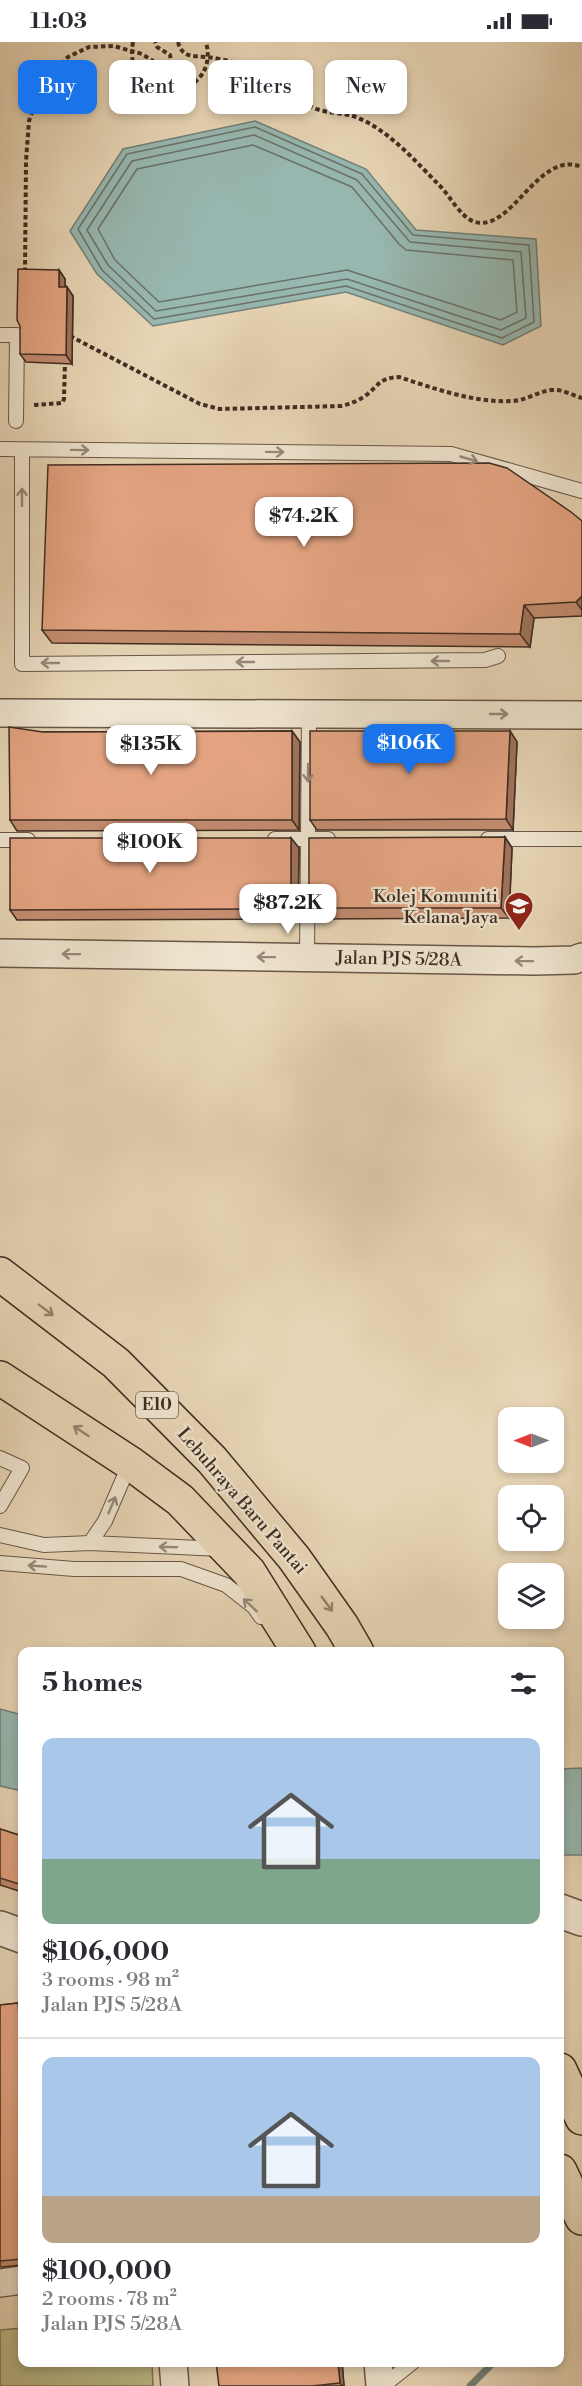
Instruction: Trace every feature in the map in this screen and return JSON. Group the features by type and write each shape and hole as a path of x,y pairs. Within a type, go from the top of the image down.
{"highway":[{"name":"Lebuhraya Baru Pantai","path":"0,1274 116,1363 212,1460 294,1558 354,1647"},
{"path":"0,1378 130,1463 180,1500 249,1572 296,1647"},
{"path":"564,2079 582,2118"}],"street":[{"path":"0,713 582,715"},
{"name":"Jalan PJS 5/28A","path":"0,953 534,961 574,960 582,957"},
{"path":"564,1912 582,1919"},
{"path":"0,1928 18,1935"},
{"path":"0,2283 18,2281"},
{"path":"173,2367 175,2386"},
{"path":"379,2367 381,2386"}],"lane":[{"path":"0,335 17,335 16,421"},
{"path":"0,449 451,454 582,491"},
{"path":"22,450 22,664 485,660 498,656"},
{"path":"307,958 309,715"},
{"path":"0,840 47,839"},
{"path":"260,839 343,839"},
{"path":"475,839 582,839"},
{"path":"0,1458 22,1468 0,1506"},
{"path":"90,1543 105,1521 130,1463"},
{"path":"0,1535 44,1545 90,1543 227,1549"},
{"path":"0,1563 74,1569 181,1569 195,1573 226,1585 254,1607 282,1647"},
{"path":"381,2386 406,2367"}],"path":[{"path":"133,42 132,64 138,75 156,89 167,92 179,91 190,86 205,68 208,57 206,42"},
{"path":"25,274 26,161 30,121 37,98 50,75 68,57 89,46 114,46 147,56 156,69 168,71 172,66 170,55 157,47 155,42"},
{"path":"178,42 182,51 189,56 208,57 236,63 314,108 356,117 381,131 441,187 465,215 475,222 489,221 504,213 540,178 551,171 563,166 582,167"},
{"path":"64,332 200,404 220,409 341,406 367,395 378,382 387,377 399,377 472,397 497,401 513,402 552,390 563,391 582,398"},
{"path":"68,346 72,338"},
{"path":"16,405 62,403 65,358"}],"green space":[{"path":"18,2328 18,2367 152,2367 153,2386 0,2386 0,2330"}],"water":[{"path":"255,121 366,169 416,230 536,239 541,326 503,345 346,292 153,326 97,274 70,231 123,149"},
{"path":"0,1709 18,1714 18,1790 0,1786"},
{"path":"582,1768 582,1855 564,1855 564,1769"}],"building":[{"path":"18,269 59,270 59,287 67,287 66,355 20,354 20,326 17,320"},
{"path":"489,463 507,468 582,521 582,596 576,602 524,605 520,634 42,630 48,465"},
{"path":"9,727 43,732 292,731 292,820 10,820"},
{"path":"310,731 510,731 506,819 310,820"},
{"path":"505,837 501,908 309,908 309,838"},
{"path":"10,838 291,838 291,909 10,910"},
{"path":"0,1829 18,1835 18,1884 0,1878"},
{"path":"18,2003 18,2259 0,2261 0,2005"},
{"path":"217,2367 338,2367 340,2383 312,2386 219,2386"}],"waterway":[{"path":"470,2386 489,2367"}],"place":[{"name":"Kolej Komuniti Kelana Jaya","path":"519,932"}]}
